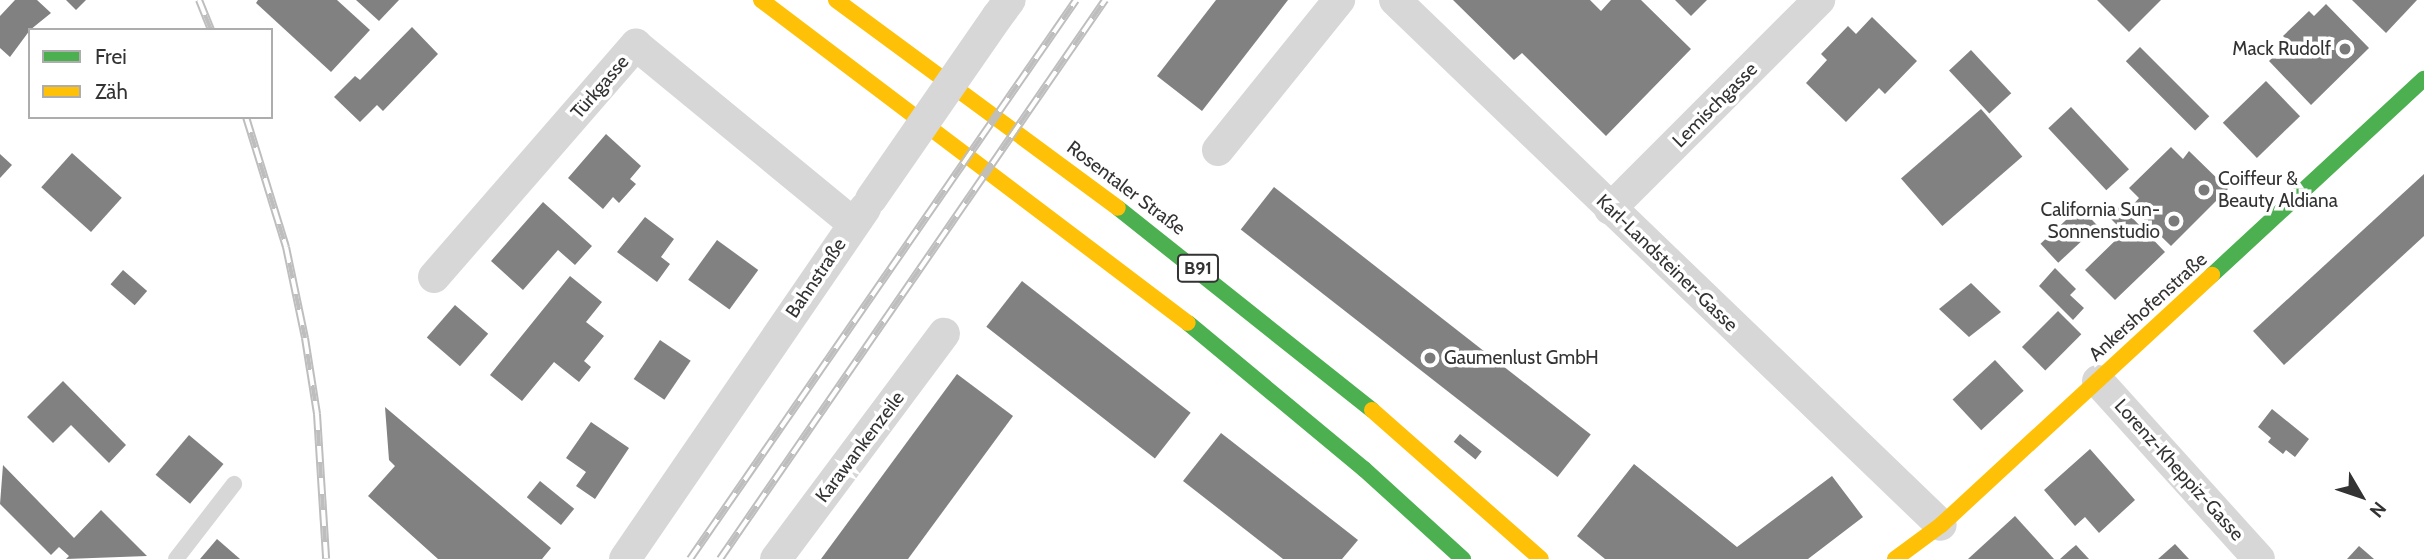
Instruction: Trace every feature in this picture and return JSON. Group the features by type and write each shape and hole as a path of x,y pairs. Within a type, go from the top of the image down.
{"main road":[{"name":"B91","path":"761,0 1154,295 1364,470 1463,559"},
{"name":"Rosentaler Straße","path":"836,0 1195,265 1385,419 1541,559"},
{"name":"Ankershofenstraße","path":"1895,559 1941,525 2424,79"}],"street":[{"path":"1218,150 1339,0"},
{"name":"Karl-Landsteiner-Gasse","path":"1395,0 1941,525"},
{"name":"Lemischgasse","path":"1610,209 1819,0"},
{"name":"Bahnstraße","path":"625,559 1003,9"},
{"name":"Türkgasse","path":"434,277 636,45 862,211"},
{"name":"Karawankenzeile","path":"776,559 944,334"},
{"name":"Lorenz-Kheppiz-Gasse","path":"2098,381 2259,559"}],"lane":[{"path":"176,559 234,484"}],"building":[{"path":"15,0 37,0 51,13 32,28 28,28 28,33 10,57 0,48 0,16"},
{"path":"66,0 86,0 76,10"},
{"path":"258,0 337,0 370,30 331,72 256,3"},
{"path":"356,0 399,0 379,21"},
{"path":"1216,0 1288,0 1202,111 1157,76"},
{"path":"1453,0 1590,0 1601,11 1611,0 1641,0 1691,49 1606,136 1522,53 1514,60"},
{"path":"1675,0 1707,0 1691,16"},
{"path":"2097,0 2161,0 2129,32"},
{"path":"2352,0 2417,0 2386,33"},
{"path":"2326,4 2369,48 2311,105 2269,61 2289,42 2283,36 2309,11 2314,16"},
{"path":"1872,17 1917,61 1885,94 1879,88 1846,122 1806,83 1827,60 1821,54 1848,26 1856,34"},
{"path":"412,27 438,54 383,111 377,105 360,122 334,97 355,76 360,80"},
{"path":"2140,47 2209,116 2195,130 2126,61"},
{"path":"1971,50 2011,93 1989,114 1949,70"},
{"path":"2266,81 2300,116 2257,158 2223,123"},
{"path":"2071,107 2129,169 2106,190 2048,128"},
{"path":"1981,109 2022,157 1942,226 1901,179"},
{"path":"606,134 641,166 630,179 636,184 619,203 613,197 603,209 568,178"},
{"path":"2171,147 2183,159 2189,151 2228,189 2171,246 2131,207 2139,198 2129,188"},
{"path":"72,153 122,198 91,232 41,187"},
{"path":"0,154 12,165 0,178"},
{"path":"2424,174 2424,236 2284,365 2253,331"},
{"path":"1274,187 1591,434 1558,477 1241,230"},
{"path":"543,202 592,246 575,265 558,250 523,290 491,261"},
{"path":"2120,205 2165,252 2115,300 2085,270 2124,232 2108,216"},
{"path":"2080,207 2098,226 2058,263 2041,244"},
{"path":"645,217 674,239 661,257 670,264 657,282 617,252"},
{"path":"717,240 758,270 729,310 688,280"},
{"path":"2055,268 2076,289 2070,295 2084,308 2073,320 2039,286"},
{"path":"123,270 147,291 135,305 111,284"},
{"path":"570,276 602,302 586,322 604,336 584,361 591,367 579,382 554,362 522,401 490,375"},
{"path":"1022,281 1191,413 1155,458 986,327"},
{"path":"1971,283 2001,312 1969,337 1939,309"},
{"path":"455,305 488,334 460,366 427,337"},
{"path":"2058,311 2081,334 2045,370 2022,347"},
{"path":"660,340 691,361 664,400 634,379"},
{"path":"1995,360 2024,391 1981,430 1953,400"},
{"path":"957,374 1013,416 908,559 821,559"},
{"path":"63,381 126,445 109,463 71,425 53,443 27,417"},
{"path":"385,407 551,548 542,559 438,559 368,496 395,466 389,460"},
{"path":"2272,409 2309,439 2295,457 2286,450 2283,454 2268,442 2271,438 2258,427"},
{"path":"591,422 629,448 595,499 576,486 586,472 566,458"},
{"path":"1221,433 1358,540 1342,559 1283,559 1183,481"},
{"path":"1460,434 1482,452 1475,459 1454,442"},
{"path":"189,435 223,464 190,504 156,475"},
{"path":"2090,449 2135,500 2099,533 2085,517 2075,526 2044,490"},
{"path":"1634,464 1737,547 1832,476 1863,517 1808,559 1605,559 1577,536"},
{"path":"3,465 74,538 101,510 147,556 66,559 69,556 59,547 51,555 0,504"},
{"path":"540,481 574,509 561,525 527,497"},
{"path":"2015,516 2054,559 1968,559"},
{"path":"217,539 240,559 200,559"},
{"path":"2175,544 2189,559 2158,559"},
{"path":"2076,545 2089,559 2060,559 2070,550"},
{"path":"2359,546 2374,559 2347,559"}],"railway":[{"path":"199,0 210,28"},
{"path":"690,559 1076,0"},
{"path":"720,559 1105,0"},
{"path":"247,119 286,247 305,338 317,414 326,559"}],"traffic: fast":[{"path":"2212,275 2424,79"},
{"path":"1118,208 1372,410"},
{"path":"1188,323 1364,469 1463,559"}],"traffic: slow":[{"path":"761,0 1188,323"},
{"path":"836,0 1118,208"},
{"path":"1895,559 1941,525 2212,275"},
{"path":"1372,410 1541,559"}],"place":[{"name":"Mack Rudolf","path":"2345,49"},
{"name":"Coiffeur & Beauty Aldiana","path":"2204,190"},
{"name":"California Sun- Sonnenstudio","path":"2174,221"},
{"name":"Gaumenlust GmbH","path":"1430,358"}]}
